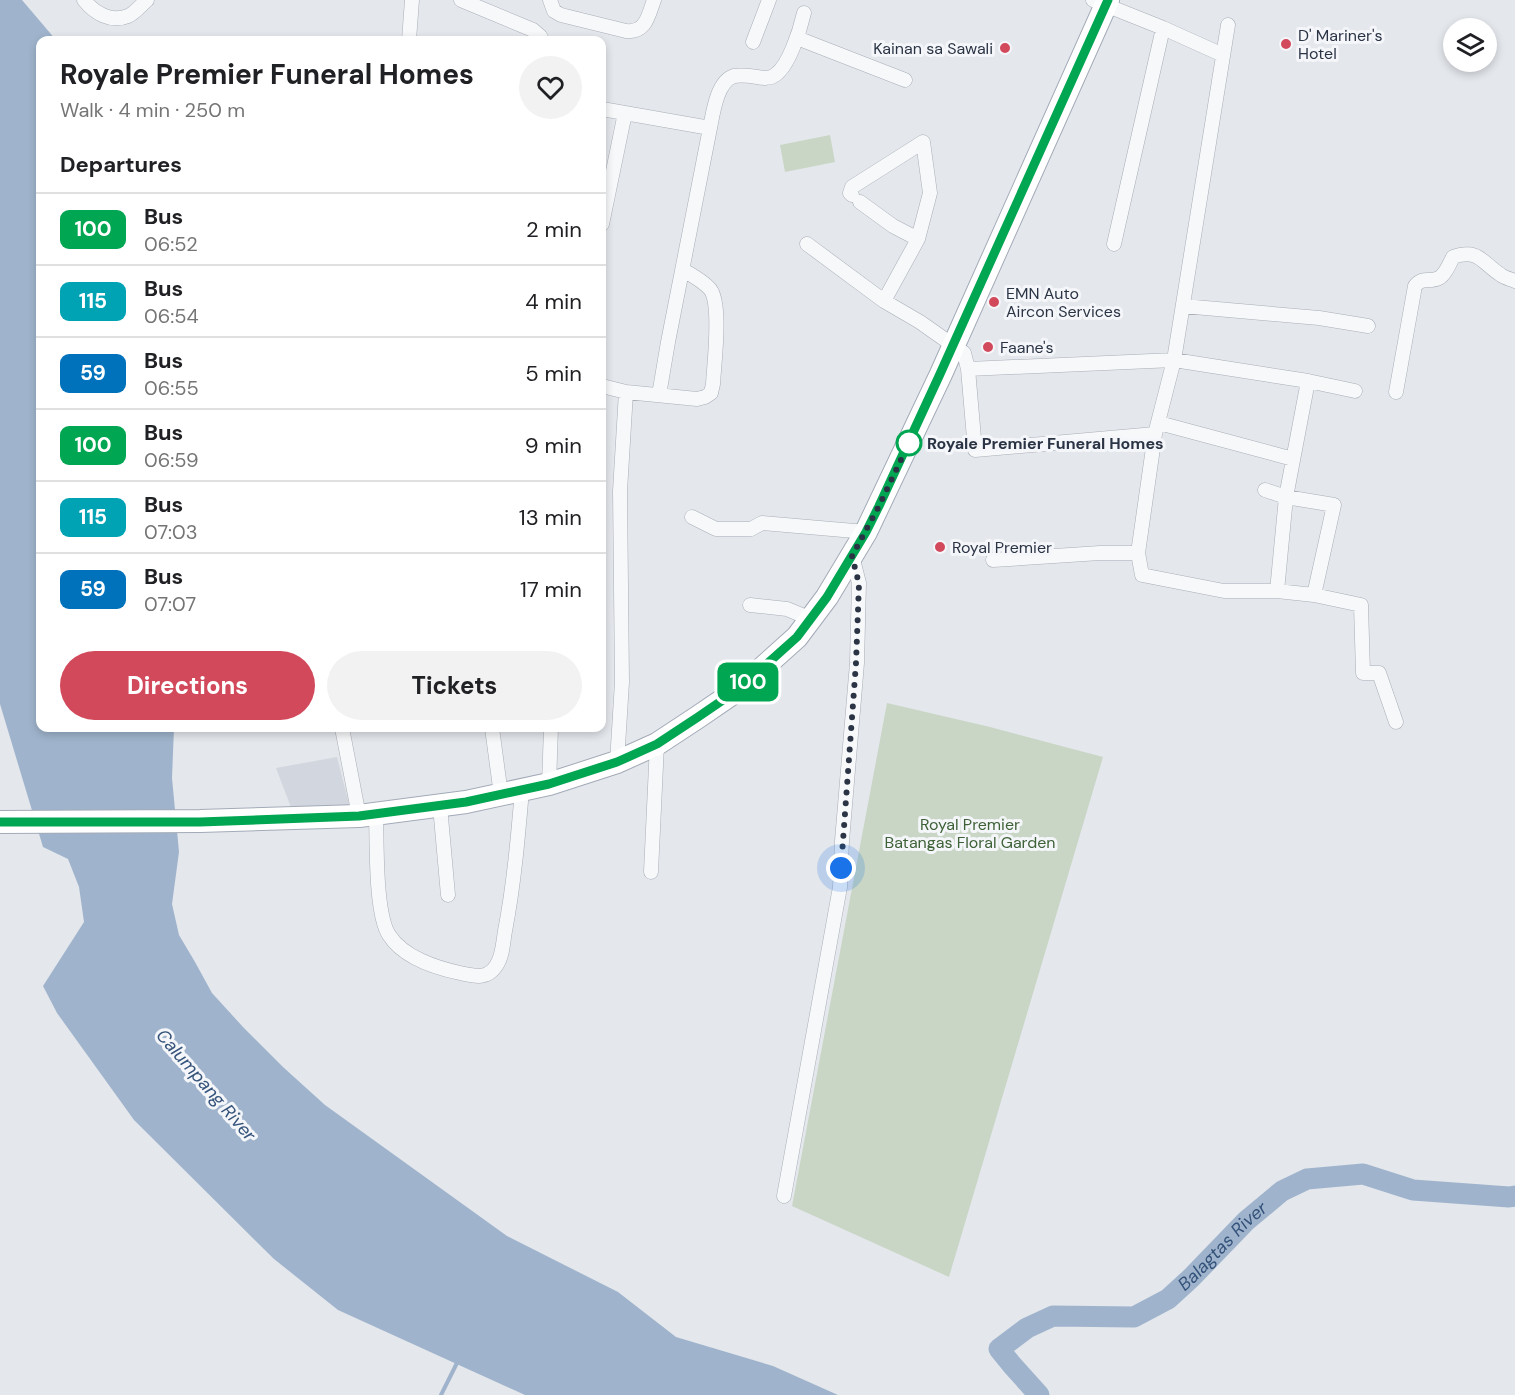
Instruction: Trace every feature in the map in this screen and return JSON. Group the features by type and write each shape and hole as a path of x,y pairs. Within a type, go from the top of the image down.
{"main road":[{"path":"0,822 200,822 367,815 440,806 511,793 549,784 617,762 657,744 751,680 797,637 811,619 866,532 953,345 1102,2"}],"street":[{"path":"84,0 99,14 109,18 120,18 130,15 147,0"},
{"path":"409,36 412,0"},
{"path":"461,0 533,30 540,36"},
{"path":"550,0 554,11 561,15 634,32 641,28 654,0"},
{"path":"753,42 770,0"},
{"path":"1102,2 1223,55"},
{"path":"659,395 718,93 732,76 770,78 777,74 797,39 804,13"},
{"path":"1228,25 1174,360 1157,429 1138,553 1142,575 1224,591 1277,591 1314,595 1361,605 1362,673 1379,673 1396,722"},
{"path":"1114,243 1163,28"},
{"path":"797,39 904,80"},
{"path":"606,110 710,128"},
{"path":"606,205 625,112"},
{"path":"884,301 918,239 930,194 923,141 852,187 850,193 893,226 918,239"},
{"path":"807,244 884,301 920,322 964,353 968,369 975,450 1157,429 1293,459"},
{"path":"1396,392 1415,286 1418,282 1438,279 1454,257 1464,253 1475,255 1502,276 1515,281"},
{"path":"606,387 626,392 697,399 705,398 711,393 717,310 715,297 703,283 683,270"},
{"path":"1183,306 1319,318 1368,326"},
{"path":"968,369 1174,360 1308,381 1354,391"},
{"path":"1277,591 1286,497 1308,381"},
{"path":"617,762 622,682 620,514 626,392"},
{"path":"1265,490 1286,497 1334,505 1314,595"},
{"path":"692,517 716,530 751,529 762,523 866,532"},
{"path":"993,560 1100,553 1138,553"},
{"path":"784,1196 840,887 856,663 859,584 852,556"},
{"path":"750,605 787,609 811,619"},
{"path":"343,732 367,815 383,922 389,935 399,948 417,958 446,970 479,977 489,974 496,966 501,954 517,856 511,793 493,732"},
{"path":"549,784 551,732"},
{"path":"651,872 657,744"},
{"path":"440,806 448,895"}],"shaded area":[{"path":"337,757 350,808 292,810 276,768"}],"green space":[{"path":"830,135 835,162 785,172 780,145"},
{"name":"Royal Premier Batangas Floral Garden","path":"887,703 1103,757 949,1277 792,1206"}],"water":[{"name":"Calumpang River","path":"0,0 22,0 53,36 36,36 36,732 174,732 172,778 179,852 172,904 179,935 212,993 283,1067 325,1105 507,1236 618,1292 676,1337 773,1366 838,1395 525,1395 338,1310 274,1259 134,1120 57,1013 43,986 84,922 79,887 68,859 43,847 0,704"}],"waterway":[{"name":"Balagtas River","path":"1039,1395 999,1349 1027,1328 1053,1316 1134,1317 1168,1299 1246,1221 1282,1191 1307,1179 1363,1174 1413,1190 1515,1196"},
{"path":"441,1395 458,1361"}],"bus line":[{"name":"100","path":"0,822 200,822 359,816 466,802 549,784 617,762 657,744 739,689 797,637 827,597 866,532 940,374 1108,0"}],"place":[{"name":"D' Mariner's Hotel","path":"1286,44"},
{"name":"Kainan sa Sawali","path":"1005,48"},
{"name":"EMN Auto Aircon Services","path":"994,302"},
{"name":"Faane's","path":"988,347"},
{"name":"Royale Premier Funeral Homes","path":"909,443"},
{"name":"Royal Premier","path":"940,547"}],"route":[{"path":"841,868 854,698 859,584 852,556 909,443"}]}
